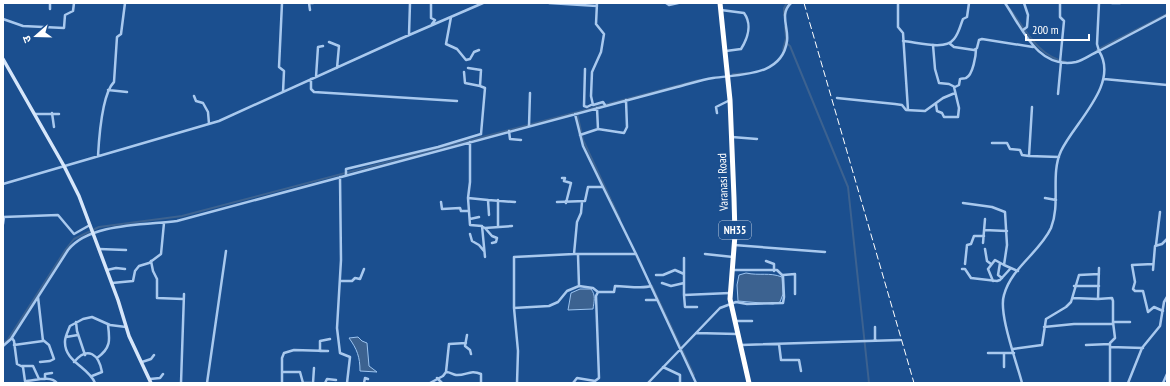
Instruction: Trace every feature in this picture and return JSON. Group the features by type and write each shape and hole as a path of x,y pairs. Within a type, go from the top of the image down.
{"highway":[{"name":"Varanasi Road","path":"720,3 730,100 734,245 730,305 749,383"}],"street":[{"path":"50,3 50,9"},
{"path":"3,19 24,26 64,28 66,14 73,11 74,3"},
{"path":"98,156 100,120 109,86 114,82 117,37 121,34 125,3"},
{"path":"282,3 279,67 284,70 284,92"},
{"path":"310,10 311,3"},
{"path":"409,35 410,3"},
{"path":"431,3 431,18 435,20 432,25"},
{"path":"3,184 208,124 242,112 311,79 337,69 409,35 484,3"},
{"path":"549,3 597,5 597,26 604,34 601,52 592,72 591,96 593,104"},
{"path":"666,3 669,5 678,3"},
{"path":"3,224 4,218 58,215 74,234 92,229 120,228 164,223 188,218 340,177 359,166 482,136 509,131 576,114 604,105 713,78 728,75 755,73 766,69 778,61 786,43 785,11 791,3"},
{"path":"898,3 898,27 902,32 908,110"},
{"path":"949,44 957,36 963,19 967,17 969,3"},
{"path":"1005,3 1025,29 1034,46 1044,56 1061,61 1078,61 1167,15"},
{"path":"1024,3 1028,15 1025,29"},
{"path":"1058,94 1064,21 1060,18 1060,3"},
{"path":"1022,383 1013,353 1003,303 1003,295 1008,284 1050,228 1056,212 1055,176 1058,157 1063,146 1100,91 1104,79 1103,66 1098,51 1099,3"},
{"path":"1112,3 1120,3"},
{"path":"721,10 744,13 748,18 749,27 741,49 725,51"},
{"path":"451,17 446,44 457,49 466,60 470,59 474,52 479,50"},
{"path":"954,87 959,85 961,78 967,78 970,74 975,59 976,49 981,39 1034,46"},
{"path":"903,41 933,45 949,44 954,47 976,49"},
{"path":"329,42 339,46 337,69"},
{"path":"933,45 935,69 939,83 949,84 954,87"},
{"path":"316,77 318,47 323,46"},
{"path":"3,59 64,166 80,200 112,283 126,327 150,381 160,378 163,374"},
{"path":"468,68 481,70 480,86"},
{"path":"584,69 584,106 586,107 593,104 604,105"},
{"path":"464,72 465,83 480,86 485,89 482,136"},
{"path":"311,79 311,89 314,92 457,101"},
{"path":"1104,79 1167,85"},
{"path":"936,104 937,111 942,113 944,117 958,117 959,108 954,87"},
{"path":"108,90 127,92"},
{"path":"528,125 530,93"},
{"path":"837,98 900,104 908,110 927,111 943,98 955,93"},
{"path":"194,96 196,101 203,103 208,112 208,124"},
{"path":"582,135 598,129 624,133 627,127 626,100"},
{"path":"717,113 716,107 730,100"},
{"path":"1029,156 1032,106"},
{"path":"597,108 598,129"},
{"path":"34,114 59,114"},
{"path":"52,114 54,127"},
{"path":"576,114 582,135 603,187 657,300 682,348 696,383"},
{"path":"509,131 510,139 521,140"},
{"path":"345,173 470,142 482,136"},
{"path":"731,137 757,139"},
{"path":"470,142 470,182 468,198 470,225 484,228 512,226"},
{"path":"992,143 1007,143 1010,149 1020,150 1022,155 1058,157"},
{"path":"340,177 342,260 337,328 340,353 350,358 347,383"},
{"path":"562,178 565,178 564,181 571,183 566,203"},
{"path":"557,202 582,202 586,200 588,187 603,187"},
{"path":"468,198 515,202"},
{"path":"1046,198 1056,200"},
{"path":"488,200 489,215"},
{"path":"498,200 498,226"},
{"path":"441,202 442,208 460,208 461,211 468,211"},
{"path":"579,286 576,254 577,222 582,213 582,202"},
{"path":"964,203 992,207 1005,212 1007,231 1004,265"},
{"path":"1153,270 1160,212"},
{"path":"470,219 479,217"},
{"path":"983,243 985,219"},
{"path":"112,283 133,281 135,271 139,266 149,263 161,254 164,223"},
{"path":"484,228 496,238 496,242 492,243"},
{"path":"484,228 485,256"},
{"path":"3,346 12,338 71,245 92,229"},
{"path":"984,230 1007,231"},
{"path":"470,234 471,241 479,245 485,251"},
{"path":"965,264 967,245 971,244 972,238 975,235 984,236"},
{"path":"1156,245 1162,244 1167,239"},
{"path":"734,245 825,252"},
{"path":"99,249 126,250"},
{"path":"985,249 986,260 991,264"},
{"path":"207,383 226,251"},
{"path":"517,383 518,351 514,308 514,256 636,254"},
{"path":"705,254 734,257"},
{"path":"684,258 685,307 697,307"},
{"path":"993,281 987,270 994,260 1018,272"},
{"path":"152,261 152,269 157,280 157,298 183,299"},
{"path":"766,261 774,264 774,271"},
{"path":"1000,263 998,275 1002,278"},
{"path":"1153,264 1132,265 1135,282 1133,289 1135,291 1143,291 1148,312 1154,306 1163,312"},
{"path":"107,270 116,268 125,269"},
{"path":"1098,299 1099,268"},
{"path":"340,281 352,281 355,278 360,279 364,269"},
{"path":"962,269 965,269 971,278 999,281 1010,269"},
{"path":"656,275 663,275 675,270 684,274"},
{"path":"733,270 777,270 783,275 794,274 795,294"},
{"path":"1013,349 1042,345 1044,327 1048,317 1066,307 1072,298 1074,286 1080,275 1099,274"},
{"path":"648,383 720,308 736,302 747,304 783,304 783,275"},
{"path":"662,283 671,286 684,283"},
{"path":"514,308 549,306 558,302 566,291 579,286 593,288 598,292 614,292 616,286 636,286 642,289 651,286"},
{"path":"1074,286 1099,286"},
{"path":"598,292 600,383"},
{"path":"684,295 730,293"},
{"path":"181,383 184,294"},
{"path":"38,297 43,340 49,345 54,359 40,362"},
{"path":"1128,383 1143,348 1158,329 1164,302 1167,297"},
{"path":"1072,298 1113,300 1115,339 1111,342 1110,346 1110,383"},
{"path":"646,300 657,300"},
{"path":"95,383 92,376 74,362 66,347 66,337 70,326 76,322 92,317 108,325 126,327"},
{"path":"734,321 752,321"},
{"path":"76,322 78,335 85,355"},
{"path":"1044,327 1130,322"},
{"path":"98,358 106,351 109,345 108,325"},
{"path":"875,327 875,340"},
{"path":"696,333 738,334"},
{"path":"66,337 78,335"},
{"path":"467,335 466,347 470,350 471,354"},
{"path":"12,338 17,364 22,366 34,366 39,379"},
{"path":"320,351 320,340 330,339"},
{"path":"14,345 43,340"},
{"path":"740,345 900,340"},
{"path":"430,383 445,375 449,344 466,343"},
{"path":"779,344 781,360 799,360 801,371"},
{"path":"1086,345 1143,348"},
{"path":"282,383 282,356 284,353 294,350 328,351"},
{"path":"1004,353 1004,367"},
{"path":"988,354 1013,353"},
{"path":"74,362 85,355 93,354 98,358 102,372 92,376"},
{"path":"142,362 151,359 154,355"},
{"path":"22,366 25,381 45,379 54,380 57,383"},
{"path":"663,367 680,376 680,383"},
{"path":"282,372 301,372 303,383 312,383 314,368"},
{"path":"446,372 455,375 472,371 477,372 481,374 481,383"},
{"path":"45,379 45,374 52,373"},
{"path":"1163,383 1167,374"},
{"path":"364,383 364,378 368,379"},
{"path":"437,378 442,383"},
{"path":"573,383 576,379 581,378 595,382 599,378"},
{"path":"325,383 327,380 336,380"}],"water":[{"path":"746,273 782,277 783,294 780,302 773,304 738,301 737,285 739,275"},
{"path":"580,289 591,289 593,291 593,309 568,310 571,293"},
{"path":"358,337 367,343 369,366 377,372 360,371 358,353 349,338"}],"waterway":[{"path":"784,15 784,8 787,3"},
{"path":"1010,9 1033,41 1040,48 1056,59 1066,62"},
{"path":"1097,50 1167,14"},
{"path":"783,50 786,38 785,27"},
{"path":"785,42 790,46 848,187 869,383"},
{"path":"733,74 750,73"},
{"path":"3,343 7,341 74,239 99,227 182,216 699,80"},
{"path":"577,113 583,140 611,200"},
{"path":"612,202 620,219"},
{"path":"652,286 694,375"}],"railway":[{"path":"804,3 914,383"}]}
